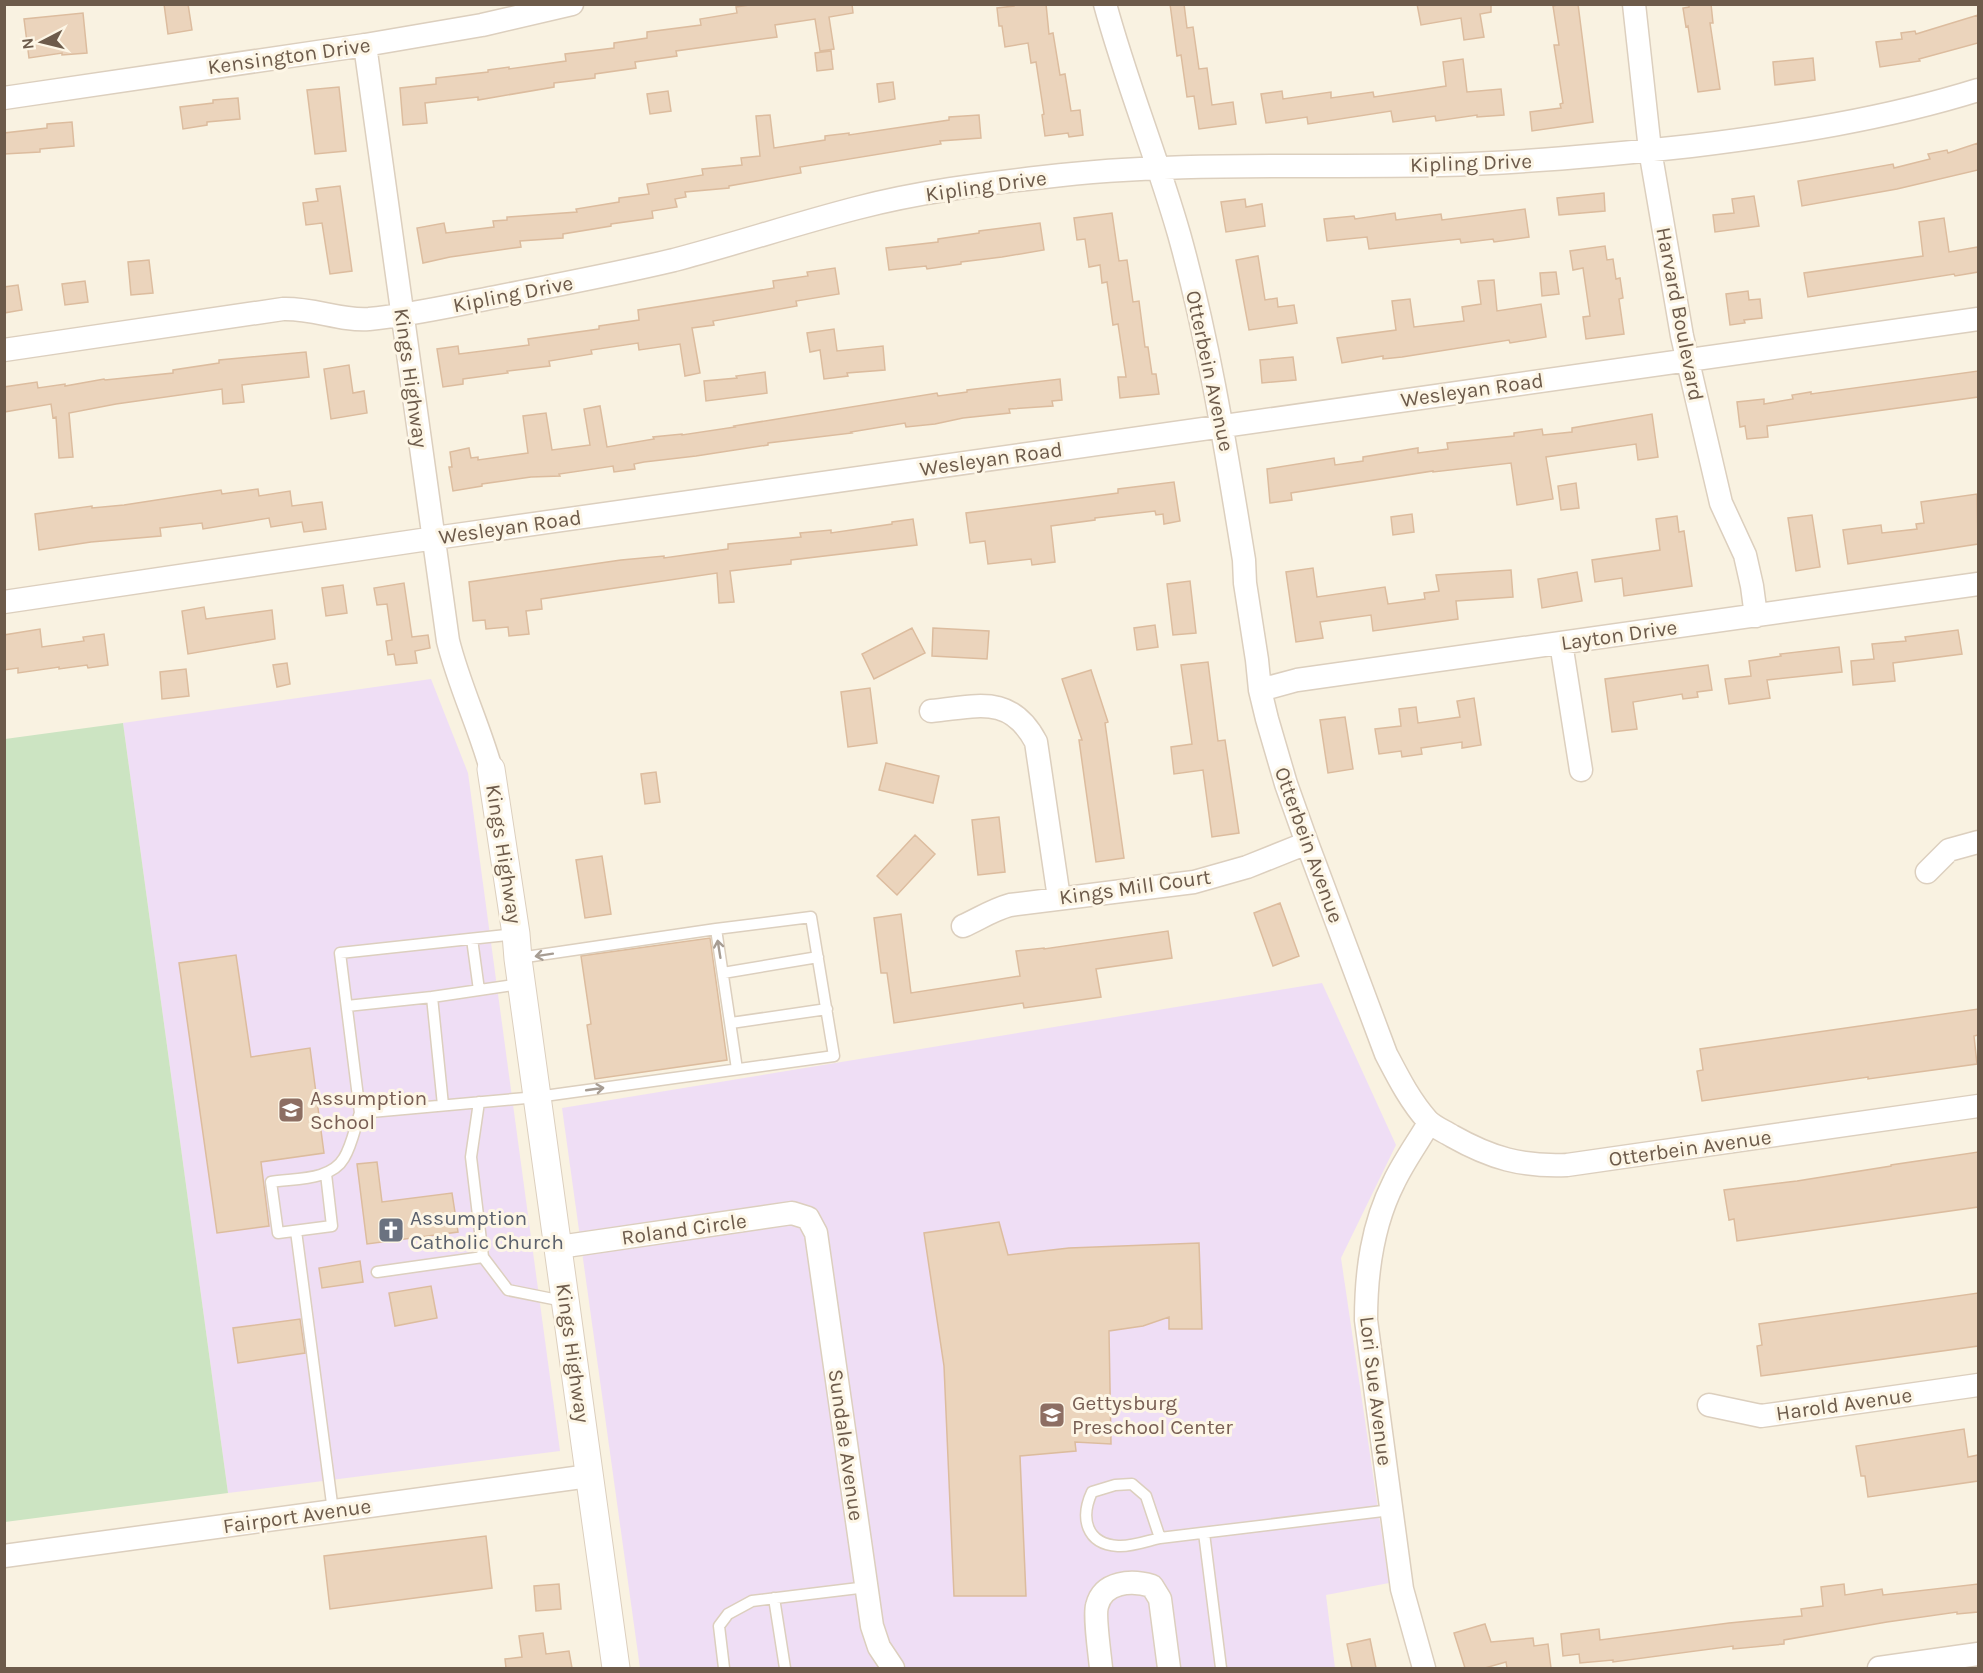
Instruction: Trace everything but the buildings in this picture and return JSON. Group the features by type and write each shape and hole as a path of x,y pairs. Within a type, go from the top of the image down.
{"street":[{"name":"Kensington Drive","path":"4,98 365,45 482,25 512,11 572,4"},
{"name":"Otterbein Avenue","path":"1105,4 1179,233 1206,338 1244,560 1245,583 1260,690 1286,784 1386,1054 1403,1086 1430,1123 1477,1150 1505,1160 1542,1166 1567,1165 1978,1107"},
{"name":"Harvard Boulevard","path":"1634,4 1650,150 1671,280 1721,503 1745,555 1756,616"},
{"name":"Kings Highway","path":"365,45 448,641 459,684 484,743 491,770 616,1668"},
{"name":"Kipling Drive","path":"4,351 283,309 320,311 355,319 447,306 621,272 859,208 905,198 1050,176 1158,168 1443,165 1650,150 1750,139 1821,127 1913,108 1978,90"},
{"name":"Wesleyan Road","path":"4,602 435,538 1978,319"},
{"name":"Layton Drive","path":"1260,690 1297,680 1978,584"},
{"path":"1561,643 1581,770"},
{"path":"931,711 981,705 992,706 1018,716 1031,732 1036,742 1059,898"},
{"path":"1927,872 1949,850 1978,842"},
{"name":"Kings Mill Court","path":"963,926 980,919 994,909 1059,898 1194,882 1219,876 1307,843"},
{"name":"Lori Sue Avenue","path":"1424,1668 1402,1588 1366,1320 1367,1283 1374,1237 1386,1199 1394,1180 1430,1123"},
{"name":"Roland Circle","path":"559,1247 792,1213 808,1218"},
{"name":"Sundale Avenue","path":"808,1218 816,1233 874,1637 893,1668"},
{"name":"Harold Avenue","path":"1709,1405 1761,1416 1978,1385"},
{"name":"Fairport Avenue","path":"4,1556 589,1476"},
{"path":"1101,1668 1096,1607 1105,1591 1121,1584 1138,1581 1152,1586 1160,1599 1169,1668"},
{"path":"1880,1668 1936,1664 1978,1654"}],"lane":[{"path":"347,1006 479,990 518,959 812,917 834,1056 537,1097 360,1113"},
{"path":"716,929 737,1069"},
{"path":"326,1174 332,1226 278,1233 271,1182 326,1174 337,1167 345,1158 360,1113 340,953 472,939 518,959"},
{"path":"472,939 479,990"},
{"path":"723,973 818,957"},
{"path":"432,997 443,1105"},
{"path":"730,1023 827,1009"},
{"path":"480,1102 471,1157 483,1257 507,1290 566,1301"},
{"path":"296,1231 333,1511"},
{"path":"377,1272 483,1257"},
{"path":"1160,1538 1146,1496 1132,1484 1115,1485 1092,1492 1085,1507 1088,1530 1101,1542 1119,1546 1160,1538 1391,1509"},
{"path":"1204,1533 1221,1668"},
{"path":"724,1668 719,1626 728,1614 752,1601 867,1587"},
{"path":"774,1598 785,1668"}],"shaded area":[{"path":"431,679 468,773 560,1451 228,1493 123,723"},
{"path":"1322,983 1396,1145 1341,1258 1389,1583 1326,1595 1335,1668 640,1668 562,1108"}],"green space":[{"path":"123,723 228,1493 5,1522 5,739"}],"place":[{"name":"Assumption School","path":"291,1110"},
{"name":"Assumption Catholic Church","path":"391,1230"},
{"name":"Gettysburg Preschool Center","path":"1052,1415"}]}
